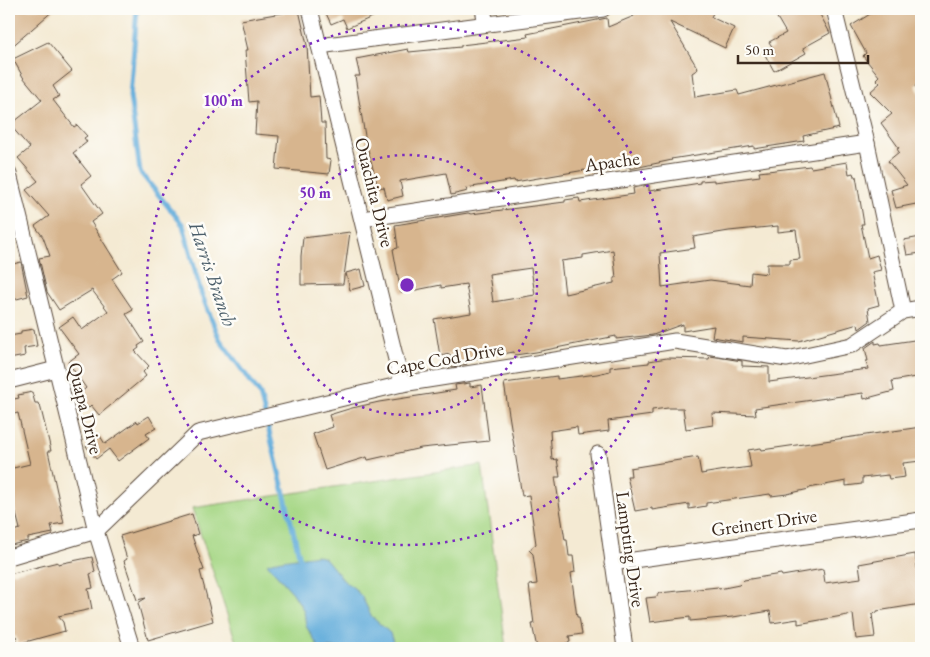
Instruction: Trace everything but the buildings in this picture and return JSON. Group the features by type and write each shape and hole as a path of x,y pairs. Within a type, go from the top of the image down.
{"street":[{"name":"Ouachita Drive","path":"310,9 402,384"},
{"path":"482,9 486,24"},
{"path":"319,46 603,9"},
{"path":"834,9 867,143 903,311"},
{"name":"Apache","path":"362,219 867,143"},
{"name":"Quapa Drive","path":"9,174 96,531 132,648"},
{"name":"Cape Cod Drive","path":"9,557 96,531 198,433 402,384 675,341 787,360 852,345 903,311 921,308"},
{"path":"9,381 56,369"},
{"name":"Lampting Drive","path":"598,454 625,648"},
{"name":"Greinert Drive","path":"612,563 921,520"}],"green space":[{"path":"482,465 506,648 238,648 192,508"}],"water":[{"path":"317,555 326,559 344,581 362,597 372,617 390,633 395,648 319,648 306,626 304,611 293,593 267,564"}],"waterway":[{"name":"Harris Branch","path":"137,9 130,96 140,172 183,225 201,293 220,340 260,394 301,563"}]}
